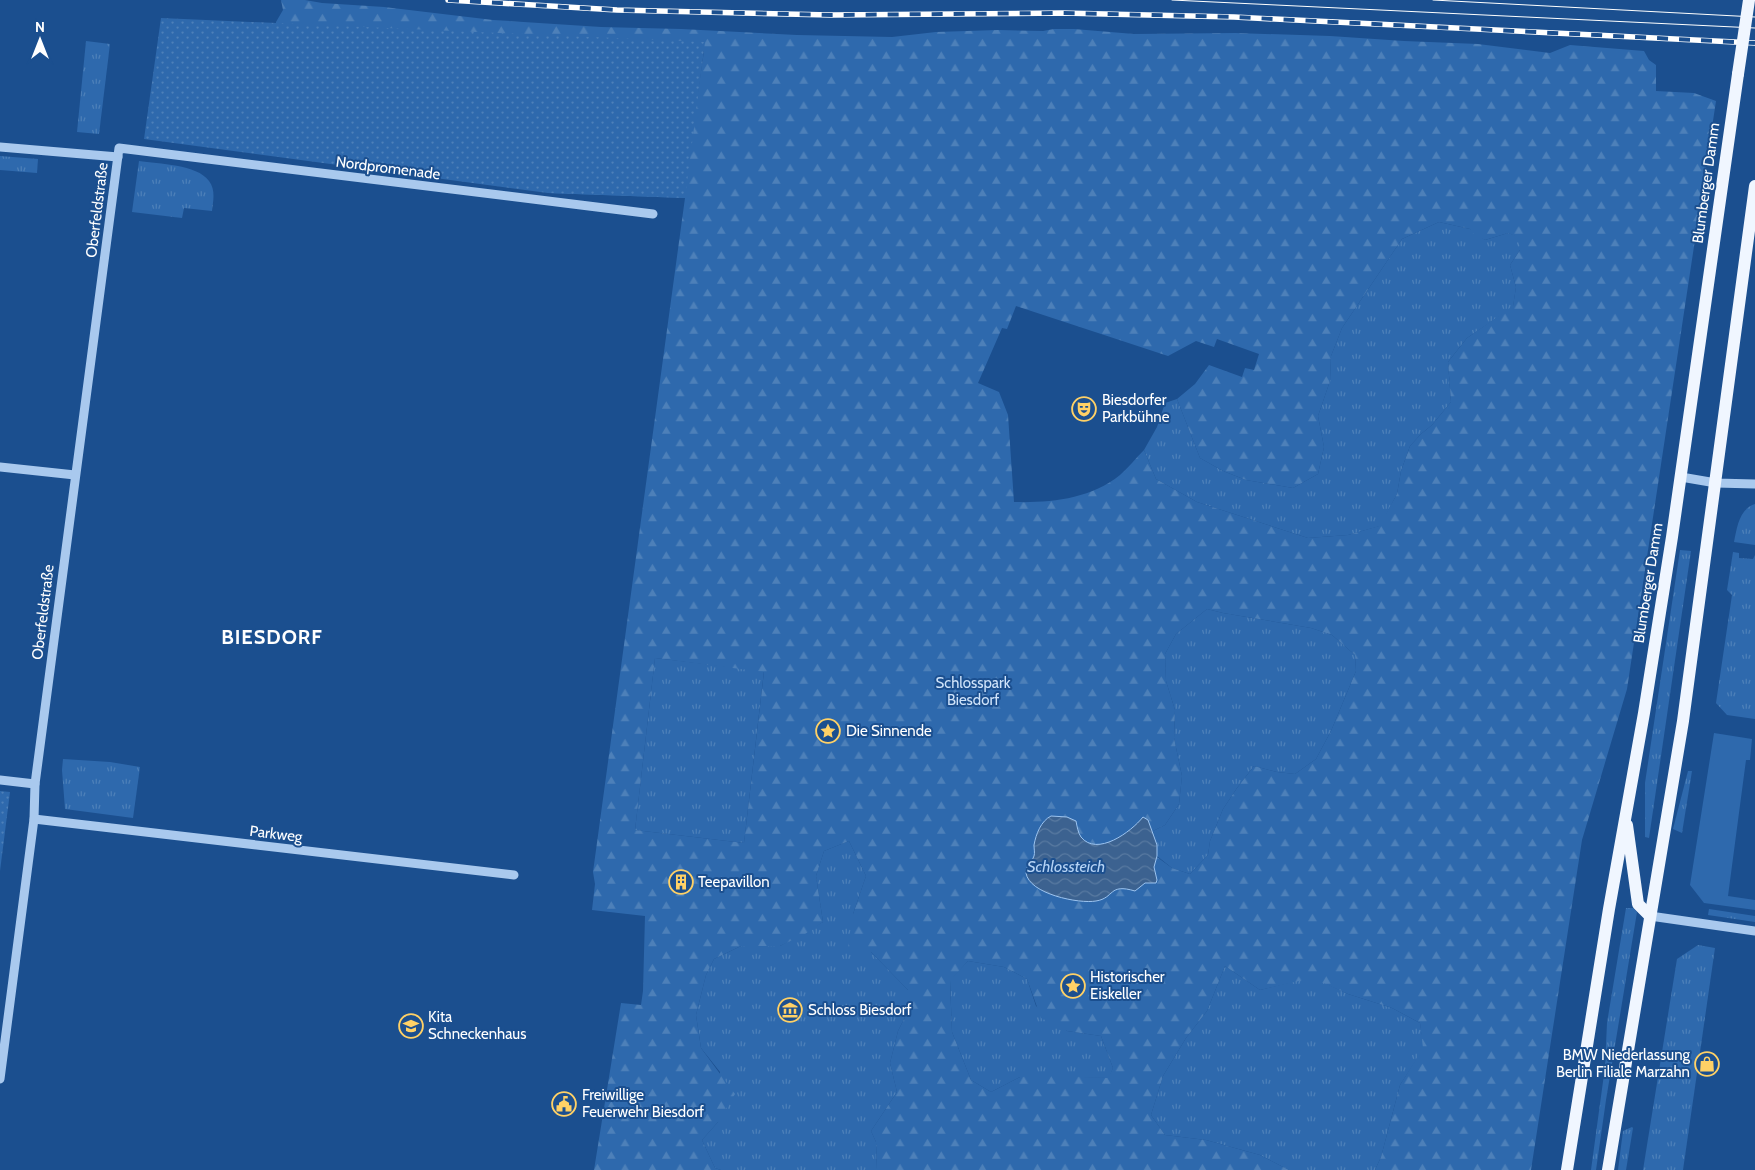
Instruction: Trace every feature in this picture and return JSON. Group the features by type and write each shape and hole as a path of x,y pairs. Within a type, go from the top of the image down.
{"main road":[{"name":"Blumberger Damm","path":"1567,1170 1626,812 1646,704 1681,477 1749,0"},
{"path":"1608,1170 1683,721 1755,186"},
{"path":"1626,812 1638,904 1650,916"}],"street":[{"name":"Nordpromenade","path":"0,147 119,153 653,214"},
{"name":"Oberfeldstraße","path":"0,1079 34,820 35,784 119,153"},
{"path":"0,467 75,475"},
{"path":"1681,477 1716,483 1755,484"},
{"path":"0,780 35,784"},
{"name":"Parkweg","path":"34,820 514,875"},
{"path":"1650,916 1755,931"}],"green space":[{"name":"Schlosspark Biesdorf","path":"281,0 305,0 493,20 601,27 797,35 892,37 936,32 1074,29 1134,34 1235,33 1330,36 1478,44 1550,53 1570,45 1644,51 1649,60 1656,65 1656,91 1694,93 1716,101 1627,689 1582,840 1531,1170 1375,1170 1381,1157 1400,1085 1423,1048 1420,1023 1392,1008 1348,994 1312,978 1260,990 1225,966 1207,1011 1186,1038 1163,1076 1151,1115 1165,1135 1206,1140 1260,1155 1289,1170 877,1170 876,1142 871,1131 897,1092 890,1063 898,1031 908,1011 908,990 871,952 848,947 853,914 866,876 849,841 824,851 816,876 823,922 805,934 780,946 741,946 714,959 706,975 696,1015 701,1048 735,1094 718,1122 702,1140 715,1168 721,1170 594,1170 621,1003 641,1005 643,991 645,916 592,910 595,884 593,872 685,198 548,193 543,190 697,99 704,51 276,29 276,22 283,10","holes":["1439,222 1470,229 1472,233 1485,240 1508,233 1520,238 1520,250 1510,265 1516,287 1513,306 1467,338 1448,362 1451,402 1432,425 1410,446 1401,471 1397,494 1379,526 1348,535 1308,538 1197,502 1156,479 1144,450 1120,475 1096,489 1070,498 1042,502 1014,502 1008,415 999,392 978,383 1002,328 1007,329 1016,306 1168,356 1196,341 1214,347 1217,339 1259,354 1254,370 1245,368 1242,377 1209,365 1195,384 1177,399 1200,458 1223,471 1246,480 1293,488 1318,474 1324,447 1318,416 1330,381 1331,356 1342,328 1402,239","1207,609 1311,628 1332,635 1355,655 1356,671 1331,731 1316,759 1295,774 1254,766 1223,809 1210,841 1208,855 1190,874 1172,868 1157,857 1157,845 1153,831 1165,825 1179,804 1182,776 1174,738 1175,710 1166,681 1165,654 1176,634","655,658 764,672 744,843 635,830","968,961 1004,967 1027,979 1041,1018 1067,1031 1101,1036 1113,1068 1108,1078 1051,1074 1020,1077 991,1092 971,1080 952,1032 950,981"]},
{"path":"161,18 705,42 685,198 548,193 144,139"},
{"path":"86,41 110,44 99,134 77,132"},
{"path":"0,156 38,159 37,173 0,170"},
{"path":"139,161 187,168 203,175 213,188 212,211 184,208 182,218 132,212"},
{"path":"1439,222 1470,229 1485,240 1508,233 1520,237 1520,250 1510,265 1516,287 1513,307 1467,338 1448,362 1451,402 1432,425 1410,446 1401,471 1397,494 1380,526 1348,535 1308,538 1197,502 1156,479 1144,450 1157,427 1165,403 1177,399 1200,458 1223,471 1246,480 1293,488 1318,474 1324,447 1318,416 1330,381 1331,356 1342,328 1402,239"},
{"path":"1755,504 1755,545 1734,542 1742,515 1745,510"},
{"path":"1680,550 1691,551 1649,838 1645,837 1645,783"},
{"path":"1733,552 1739,553 1739,558 1753,559 1755,555 1755,719 1727,715 1716,703 1732,595 1727,590"},
{"path":"1207,609 1311,628 1332,635 1355,655 1356,671 1331,731 1316,759 1295,774 1254,766 1223,809 1210,841 1208,855 1190,874 1172,868 1157,856 1157,845 1153,831 1165,825 1179,804 1182,776 1174,738 1175,710 1166,681 1165,654 1176,634"},
{"path":"655,658 764,671 744,843 635,830"},
{"path":"1714,733 1752,739 1750,760 1746,760 1728,896 1755,900 1755,910 1704,903 1690,885"},
{"path":"63,759 110,762 140,767 133,818 65,809"},
{"path":"1688,771 1692,771 1682,833 1673,829"},
{"path":"0,791 10,792 0,871"},
{"path":"849,841 866,876 853,914 871,952 908,990 908,1011 898,1031 890,1063 897,1092 871,1131 876,1142 877,1170 721,1170 715,1168 702,1140 718,1122 720,1072 701,1048 696,1015 706,975 714,959 741,946 780,946 823,922 816,876 824,851"},
{"path":"1626,908 1633,908 1637,912 1596,1170 1591,1170 1605,1067 1607,1023"},
{"path":"1709,909 1755,916 1755,922 1708,915"},
{"path":"1698,945 1715,948 1683,1170 1643,1170 1677,959"},
{"path":"968,961 1004,967 1027,979 1036,1006 1067,1031 1101,1036 1113,1068 1109,1078 1020,1077 991,1092 971,1080 952,1032 950,980"},
{"path":"1225,966 1260,990 1312,977 1348,994 1392,1008 1420,1023 1424,1048 1400,1085 1381,1157 1375,1170 1289,1170 1260,1155 1206,1140 1165,1135 1151,1115 1163,1076 1186,1038 1207,1011"},
{"path":"1632,1127 1626,1170 1618,1170 1623,1131"}],"water":[{"name":"Schlossteich","path":"1051,816 1067,817 1076,821 1081,837 1088,842 1096,844 1114,840 1138,823 1143,817 1148,820 1157,845 1154,867 1156,883 1145,883 1135,891 1126,889 1116,890 1102,899 1088,902 1056,896 1036,887 1029,880 1026,871 1034,856 1034,845 1038,832 1044,821"}],"tram line":[{"path":"1172,0 1755,28"},
{"path":"1433,0 1755,17"}],"railway":[{"path":"448,0 617,10 831,15 1062,13 1234,17 1755,43"}],"place":[{"name":"Biesdorfer Parkbühne","path":"1084,409"},
{"name":"Die Sinnende","path":"828,731"},
{"name":"Teepavillon","path":"681,882"},
{"name":"Historischer Eiskeller","path":"1073,986"},
{"name":"Schloss Biesdorf","path":"790,1010"},
{"name":"Kita Schneckenhaus","path":"411,1026"},
{"name":"BMW Niederlassung Berlin Filiale Marzahn","path":"1707,1064"},
{"name":"Freiwillige Feuerwehr Biesdorf","path":"564,1104"}],"district":[{"name":"BIESDORF","path":"272,637"}]}
